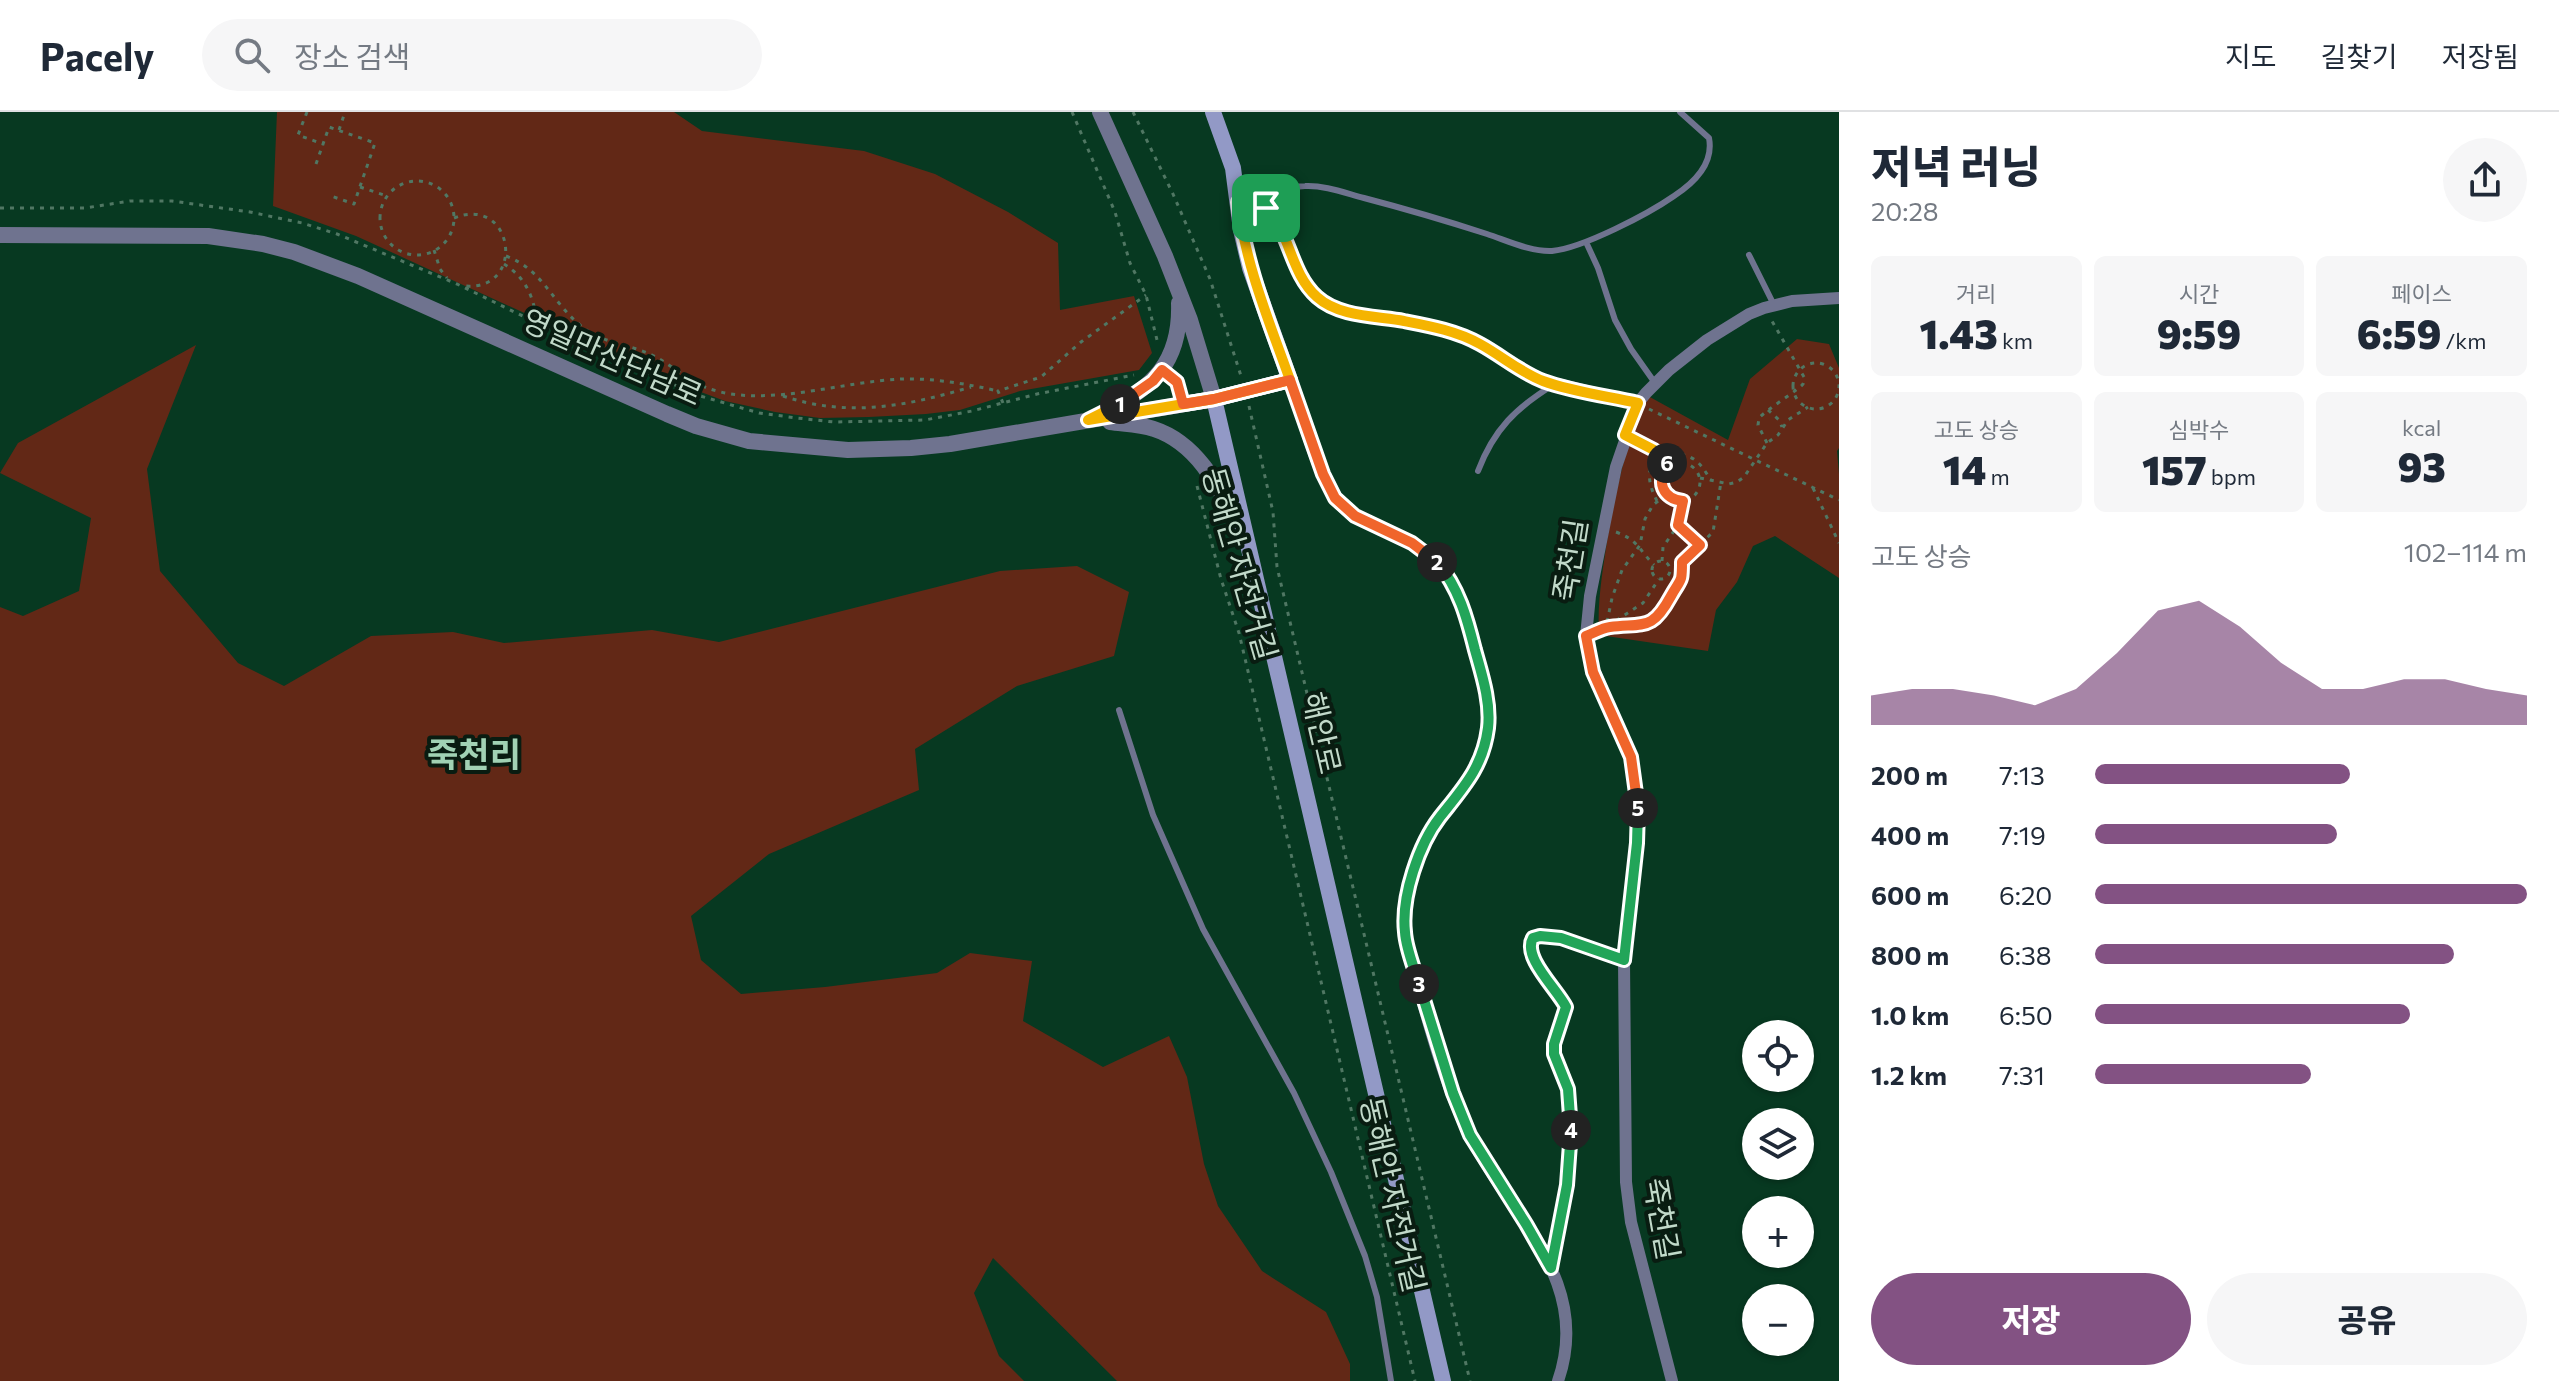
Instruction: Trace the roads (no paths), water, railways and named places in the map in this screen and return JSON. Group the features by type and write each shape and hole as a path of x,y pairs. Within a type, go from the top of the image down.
{"main road":[{"path":"1213,112 1230,158 1250,268 1290,380 1214,399"},
{"name":"해안로","path":"1214,399 1443,1381"}],"street":[{"name":"해안로","path":"1100,112 1178,289 1214,399"},
{"path":"1238,202 1258,204 1272,213 1302,279 1328,305 1347,312 1455,333 1481,344 1518,369 1553,385 1638,403"},
{"name":"영일만산단남로","path":"0,235 208,236 294,252 358,276 681,420 749,441 848,450 911,448 1214,399"},
{"path":"1088,420 1140,391 1162,370 1176,340 1178,289"},
{"name":"죽천길","path":"1672,1381 1627,1202 1624,960 1639,821 1631,757 1593,672 1586,636 1602,527 1625,435 1638,403 1655,383 1707,340 1769,306 1839,298"},
{"path":"1290,380 1323,474 1335,498 1355,516 1412,543 1435,559 1453,583 1466,614 1487,697 1489,713 1485,742 1469,783 1440,818 1423,845 1412,877 1404,928 1462,1117 1479,1151 1551,1268 1564,1301 1568,1326 1558,1381"},
{"path":"1088,420 1150,427 1184,444 1213,479 1248,543"}],"lane":[{"path":"1258,204 1274,193 1306,186 1330,189 1423,213 1542,250 1569,248 1666,202 1682,192 1703,170 1709,158 1709,138 1680,112"},
{"path":"1586,242 1615,320 1655,383"},
{"path":"1749,255 1769,306"},
{"path":"1478,471 1493,438 1518,410 1553,385"},
{"path":"1119,710 1153,815 1203,929 1294,1093 1331,1172 1365,1256 1377,1297 1391,1381"},
{"path":"1551,1268 1567,1185 1570,1141 1569,1098 1554,1054 1554,1044 1566,1007 1534,961 1530,943 1533,938 1549,936 1624,960"}],"district":[{"name":"죽천리","path":"474,755"}]}
